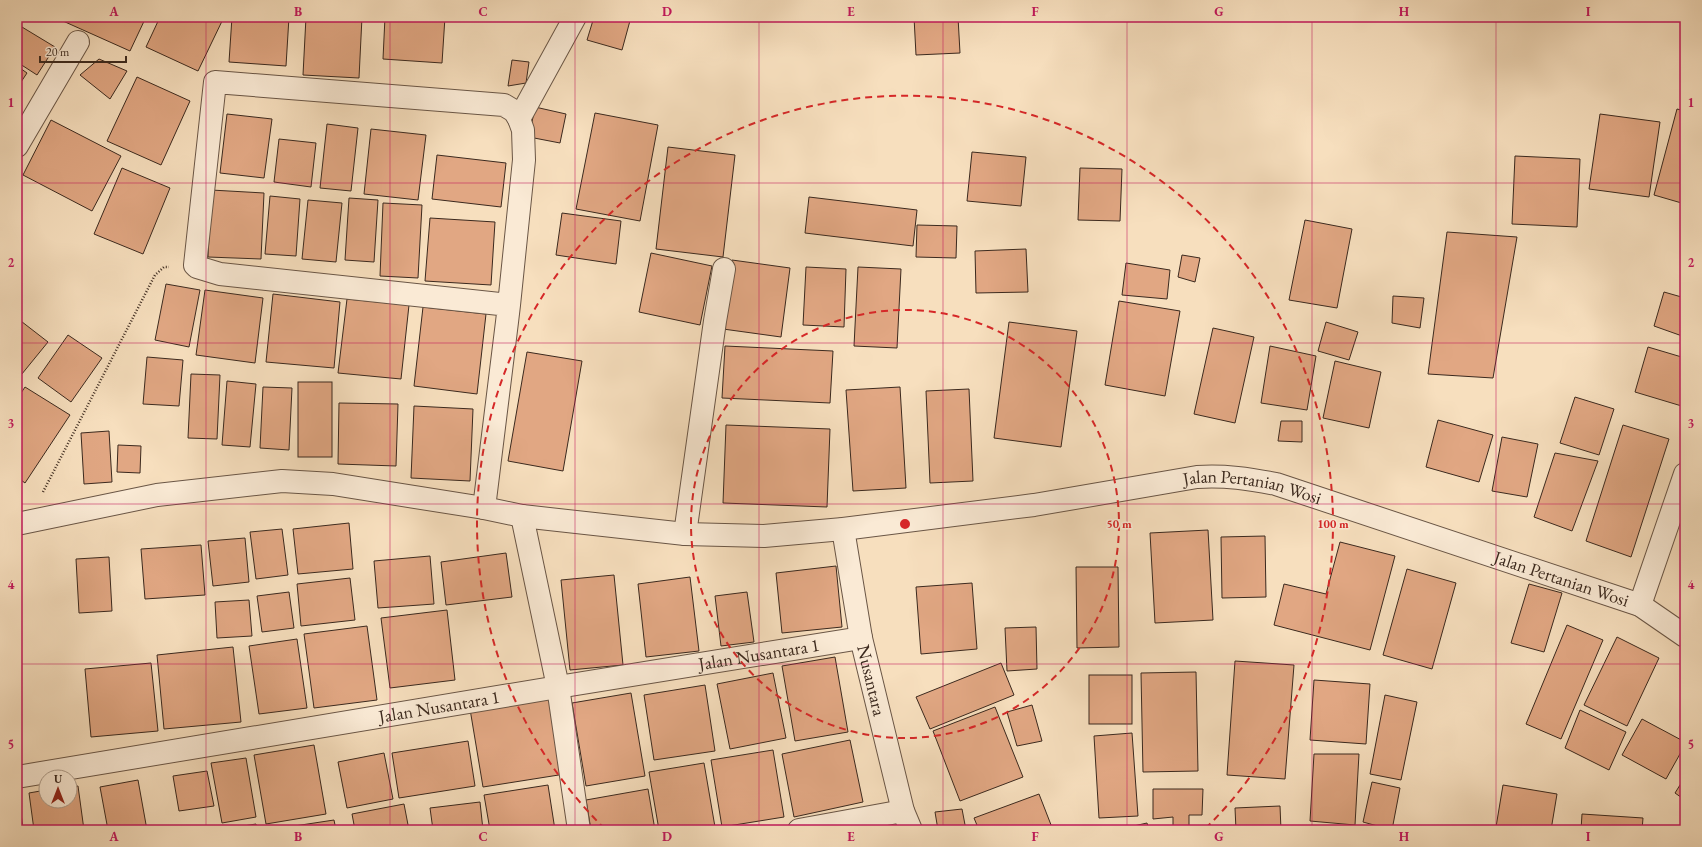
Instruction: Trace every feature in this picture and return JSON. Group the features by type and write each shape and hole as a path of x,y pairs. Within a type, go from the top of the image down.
{"street":[{"path":"519,119 575,17"},
{"path":"17,146 78,42"},
{"path":"484,508 509,305 524,160 523,130 514,111 504,106 215,82 196,265 200,269 220,274 509,305"},
{"path":"685,534 724,269"},
{"path":"1640,605 1685,474"},
{"name":"Jalan Pertanian Wosi","path":"22,523 157,495 282,481 333,484 484,508 522,516 685,534 764,536 1034,505 1197,477 1217,476 1246,478 1276,484 1640,605 1685,636"},
{"path":"522,516 558,687 579,830"},
{"name":"Nusantara","path":"843,528 861,638 907,820"},
{"name":"Jalan Nusantara 1","path":"17,777 861,638"},
{"path":"799,830 907,820"}],"path":[{"path":"22,523 155,275 164,268 196,265"}],"building":[{"path":"54,17 146,17 130,51"},
{"path":"160,17 224,17 198,71 146,47"},
{"path":"232,17 289,17 286,66 229,62"},
{"path":"306,17 362,17 359,78 303,75"},
{"path":"385,17 445,17 442,63 383,59"},
{"path":"594,17 631,17 622,50 587,40"},
{"path":"914,17 958,17 960,53 916,55"},
{"path":"17,24 55,47 37,75 17,62"},
{"path":"99,59 127,71 110,99 80,75"},
{"path":"512,60 529,62 526,83 508,86"},
{"path":"17,66 27,73 17,88"},
{"path":"137,77 190,101 161,165 107,141"},
{"path":"535,107 566,114 560,143 529,137"},
{"path":"1677,109 1685,111 1685,204 1654,195"},
{"path":"595,113 658,125 640,221 576,209"},
{"path":"227,114 272,119 264,178 220,173"},
{"path":"1600,114 1660,122 1649,197 1589,189"},
{"path":"51,120 121,156 92,211 23,175"},
{"path":"327,124 358,128 351,191 320,188"},
{"path":"371,129 426,135 418,200 364,194"},
{"path":"279,139 316,143 311,187 274,182"},
{"path":"668,147 735,155 723,257 656,249"},
{"path":"972,152 1026,157 1021,206 967,201"},
{"path":"437,155 506,163 501,207 432,199"},
{"path":"1515,156 1580,159 1577,227 1512,224"},
{"path":"122,168 170,188 143,254 94,234"},
{"path":"1080,168 1122,169 1120,221 1078,220"},
{"path":"211,190 264,193 261,259 208,257"},
{"path":"270,196 300,199 296,256 265,254"},
{"path":"809,197 917,210 913,246 805,233"},
{"path":"349,198 378,200 374,262 345,260"},
{"path":"308,200 342,203 336,262 302,259"},
{"path":"383,203 422,205 418,278 380,276"},
{"path":"562,213 621,221 616,264 556,255"},
{"path":"430,218 495,222 491,285 425,281"},
{"path":"1305,220 1352,229 1337,308 1289,300"},
{"path":"917,225 957,226 956,258 916,257"},
{"path":"1447,232 1517,237 1493,378 1428,374"},
{"path":"1026,249 1028,292 976,293 975,251"},
{"path":"651,253 712,266 700,325 639,312"},
{"path":"1182,255 1200,258 1195,282 1178,277"},
{"path":"732,260 790,268 781,337 723,329"},
{"path":"1126,263 1170,270 1167,299 1122,295"},
{"path":"806,267 846,269 844,327 803,325"},
{"path":"858,267 901,269 897,348 854,346"},
{"path":"166,284 200,290 189,347 155,340"},
{"path":"205,290 263,298 255,363 196,355"},
{"path":"1664,292 1685,298 1685,337 1654,326"},
{"path":"273,294 340,302 334,368 266,362"},
{"path":"1393,296 1424,298 1420,328 1392,323"},
{"path":"347,299 409,305 401,379 338,373"},
{"path":"1119,301 1180,311 1165,396 1105,385"},
{"path":"423,307 486,314 477,394 414,386"},
{"path":"17,318 48,342 17,380"},
{"path":"1009,322 1077,331 1061,447 994,438"},
{"path":"1326,322 1358,332 1349,360 1318,351"},
{"path":"1213,328 1254,337 1235,423 1194,414"},
{"path":"68,335 102,358 71,402 38,378"},
{"path":"725,346 833,351 830,403 722,398"},
{"path":"1270,346 1316,356 1307,410 1261,403"},
{"path":"1648,347 1685,358 1685,407 1635,392"},
{"path":"527,352 582,361 563,471 508,461"},
{"path":"147,357 183,360 179,406 143,404"},
{"path":"1335,361 1381,372 1369,428 1323,418"},
{"path":"191,374 220,375 217,439 188,438"},
{"path":"227,381 256,384 250,447 222,445"},
{"path":"298,382 332,382 332,457 298,457"},
{"path":"25,387 70,415 25,483 17,477 17,399"},
{"path":"263,387 292,388 289,450 260,448"},
{"path":"900,387 906,488 853,491 846,390"},
{"path":"969,389 973,481 930,483 926,391"},
{"path":"1575,397 1614,409 1599,455 1560,443"},
{"path":"339,403 398,404 396,466 338,464"},
{"path":"414,406 473,409 470,481 411,478"},
{"path":"1438,420 1493,435 1479,482 1426,467"},
{"path":"1281,421 1302,421 1302,442 1278,441"},
{"path":"726,425 830,429 827,507 723,503"},
{"path":"1623,425 1669,439 1631,557 1586,541"},
{"path":"109,431 112,482 84,484 81,433"},
{"path":"1502,437 1538,444 1527,497 1492,491"},
{"path":"118,445 141,446 140,473 117,472"},
{"path":"1555,453 1598,461 1572,531 1534,517"},
{"path":"349,523 353,569 298,574 293,529"},
{"path":"282,529 288,575 256,579 250,532"},
{"path":"1208,530 1213,620 1155,623 1150,533"},
{"path":"1265,536 1266,597 1222,598 1221,537"},
{"path":"245,538 249,582 213,586 208,541"},
{"path":"1340,542 1395,556 1370,650 1274,625 1284,584 1326,594"},
{"path":"201,545 205,595 145,599 141,549"},
{"path":"506,553 512,597 446,605 441,562"},
{"path":"430,556 434,604 378,608 374,561"},
{"path":"109,557 112,611 79,613 76,559"},
{"path":"836,566 842,627 782,633 776,573"},
{"path":"1076,567 1118,567 1119,647 1077,648"},
{"path":"1407,569 1456,583 1432,669 1383,655"},
{"path":"614,575 623,665 570,670 561,580"},
{"path":"690,577 699,651 646,657 638,584"},
{"path":"350,578 355,620 301,626 297,584"},
{"path":"972,583 977,649 921,654 916,587"},
{"path":"1529,584 1562,593 1544,652 1511,643"},
{"path":"289,592 294,628 262,632 257,596"},
{"path":"747,592 754,642 721,646 715,596"},
{"path":"249,600 252,636 217,638 215,602"},
{"path":"447,610 455,680 390,688 381,618"},
{"path":"1567,625 1603,640 1561,739 1526,724"},
{"path":"367,626 377,700 314,708 304,634"},
{"path":"1036,627 1037,669 1007,671 1005,628"},
{"path":"1617,637 1659,658 1627,726 1584,705"},
{"path":"297,639 307,708 259,714 249,646"},
{"path":"233,647 241,722 164,729 157,655"},
{"path":"835,657 848,732 795,741 782,666"},
{"path":"1235,661 1294,665 1285,779 1227,775"},
{"path":"151,663 158,731 91,737 85,669"},
{"path":"1001,663 1014,695 930,729 916,697"},
{"path":"1196,672 1198,771 1143,772 1141,673"},
{"path":"773,673 786,738 730,749 717,684"},
{"path":"1089,675 1132,675 1132,724 1089,724"},
{"path":"1314,680 1370,684 1366,744 1310,740"},
{"path":"705,685 715,751 654,760 644,695"},
{"path":"631,693 645,776 586,786 572,703"},
{"path":"1385,695 1417,702 1401,780 1370,774"},
{"path":"552,696 565,774 483,787 470,709"},
{"path":"1032,705 1042,741 1017,746 1007,712"},
{"path":"995,707 1023,777 960,801 933,731"},
{"path":"1580,710 1626,732 1609,770 1565,748"},
{"path":"1642,719 1685,742 1685,745 1666,779 1622,755"},
{"path":"1132,733 1138,816 1099,818 1094,736"},
{"path":"850,740 863,802 794,817 782,754"},
{"path":"468,741 475,786 399,798 392,753"},
{"path":"314,745 326,814 266,824 254,755"},
{"path":"773,750 784,817 722,827 711,760"},
{"path":"384,753 393,799 347,808 338,762"},
{"path":"1314,754 1359,754 1355,825 1310,821"},
{"path":"246,758 256,817 222,823 211,763"},
{"path":"704,763 715,827 696,830 659,830 649,772"},
{"path":"207,771 214,806 179,811 173,776"},
{"path":"1685,777 1685,800 1675,793"},
{"path":"138,780 147,830 108,830 100,787"},
{"path":"1372,782 1400,788 1392,830 1363,822"},
{"path":"548,785 555,830 490,830 484,795"},
{"path":"1503,785 1557,794 1551,830 1511,830 1496,827"},
{"path":"78,786 84,830 34,830 29,793 38,791 38,809 78,809"},
{"path":"648,789 655,830 591,830 586,800"},
{"path":"1153,789 1203,789 1202,815 1189,815 1189,830 1173,830 1173,817 1153,819"},
{"path":"1039,794 1053,830 979,830 974,818"},
{"path":"17,796 19,796 23,830 17,830"},
{"path":"480,802 483,830 433,830 430,808"},
{"path":"404,804 409,830 355,830 352,814"},
{"path":"1280,806 1281,830 1236,830 1235,808"},
{"path":"962,809 966,830 938,830 935,812"},
{"path":"1582,814 1643,818 1642,830 1581,830"},
{"path":"334,820 336,830 268,830"},
{"path":"1147,823 1149,830 1116,830"},
{"path":"256,824 257,830 218,830"}]}
